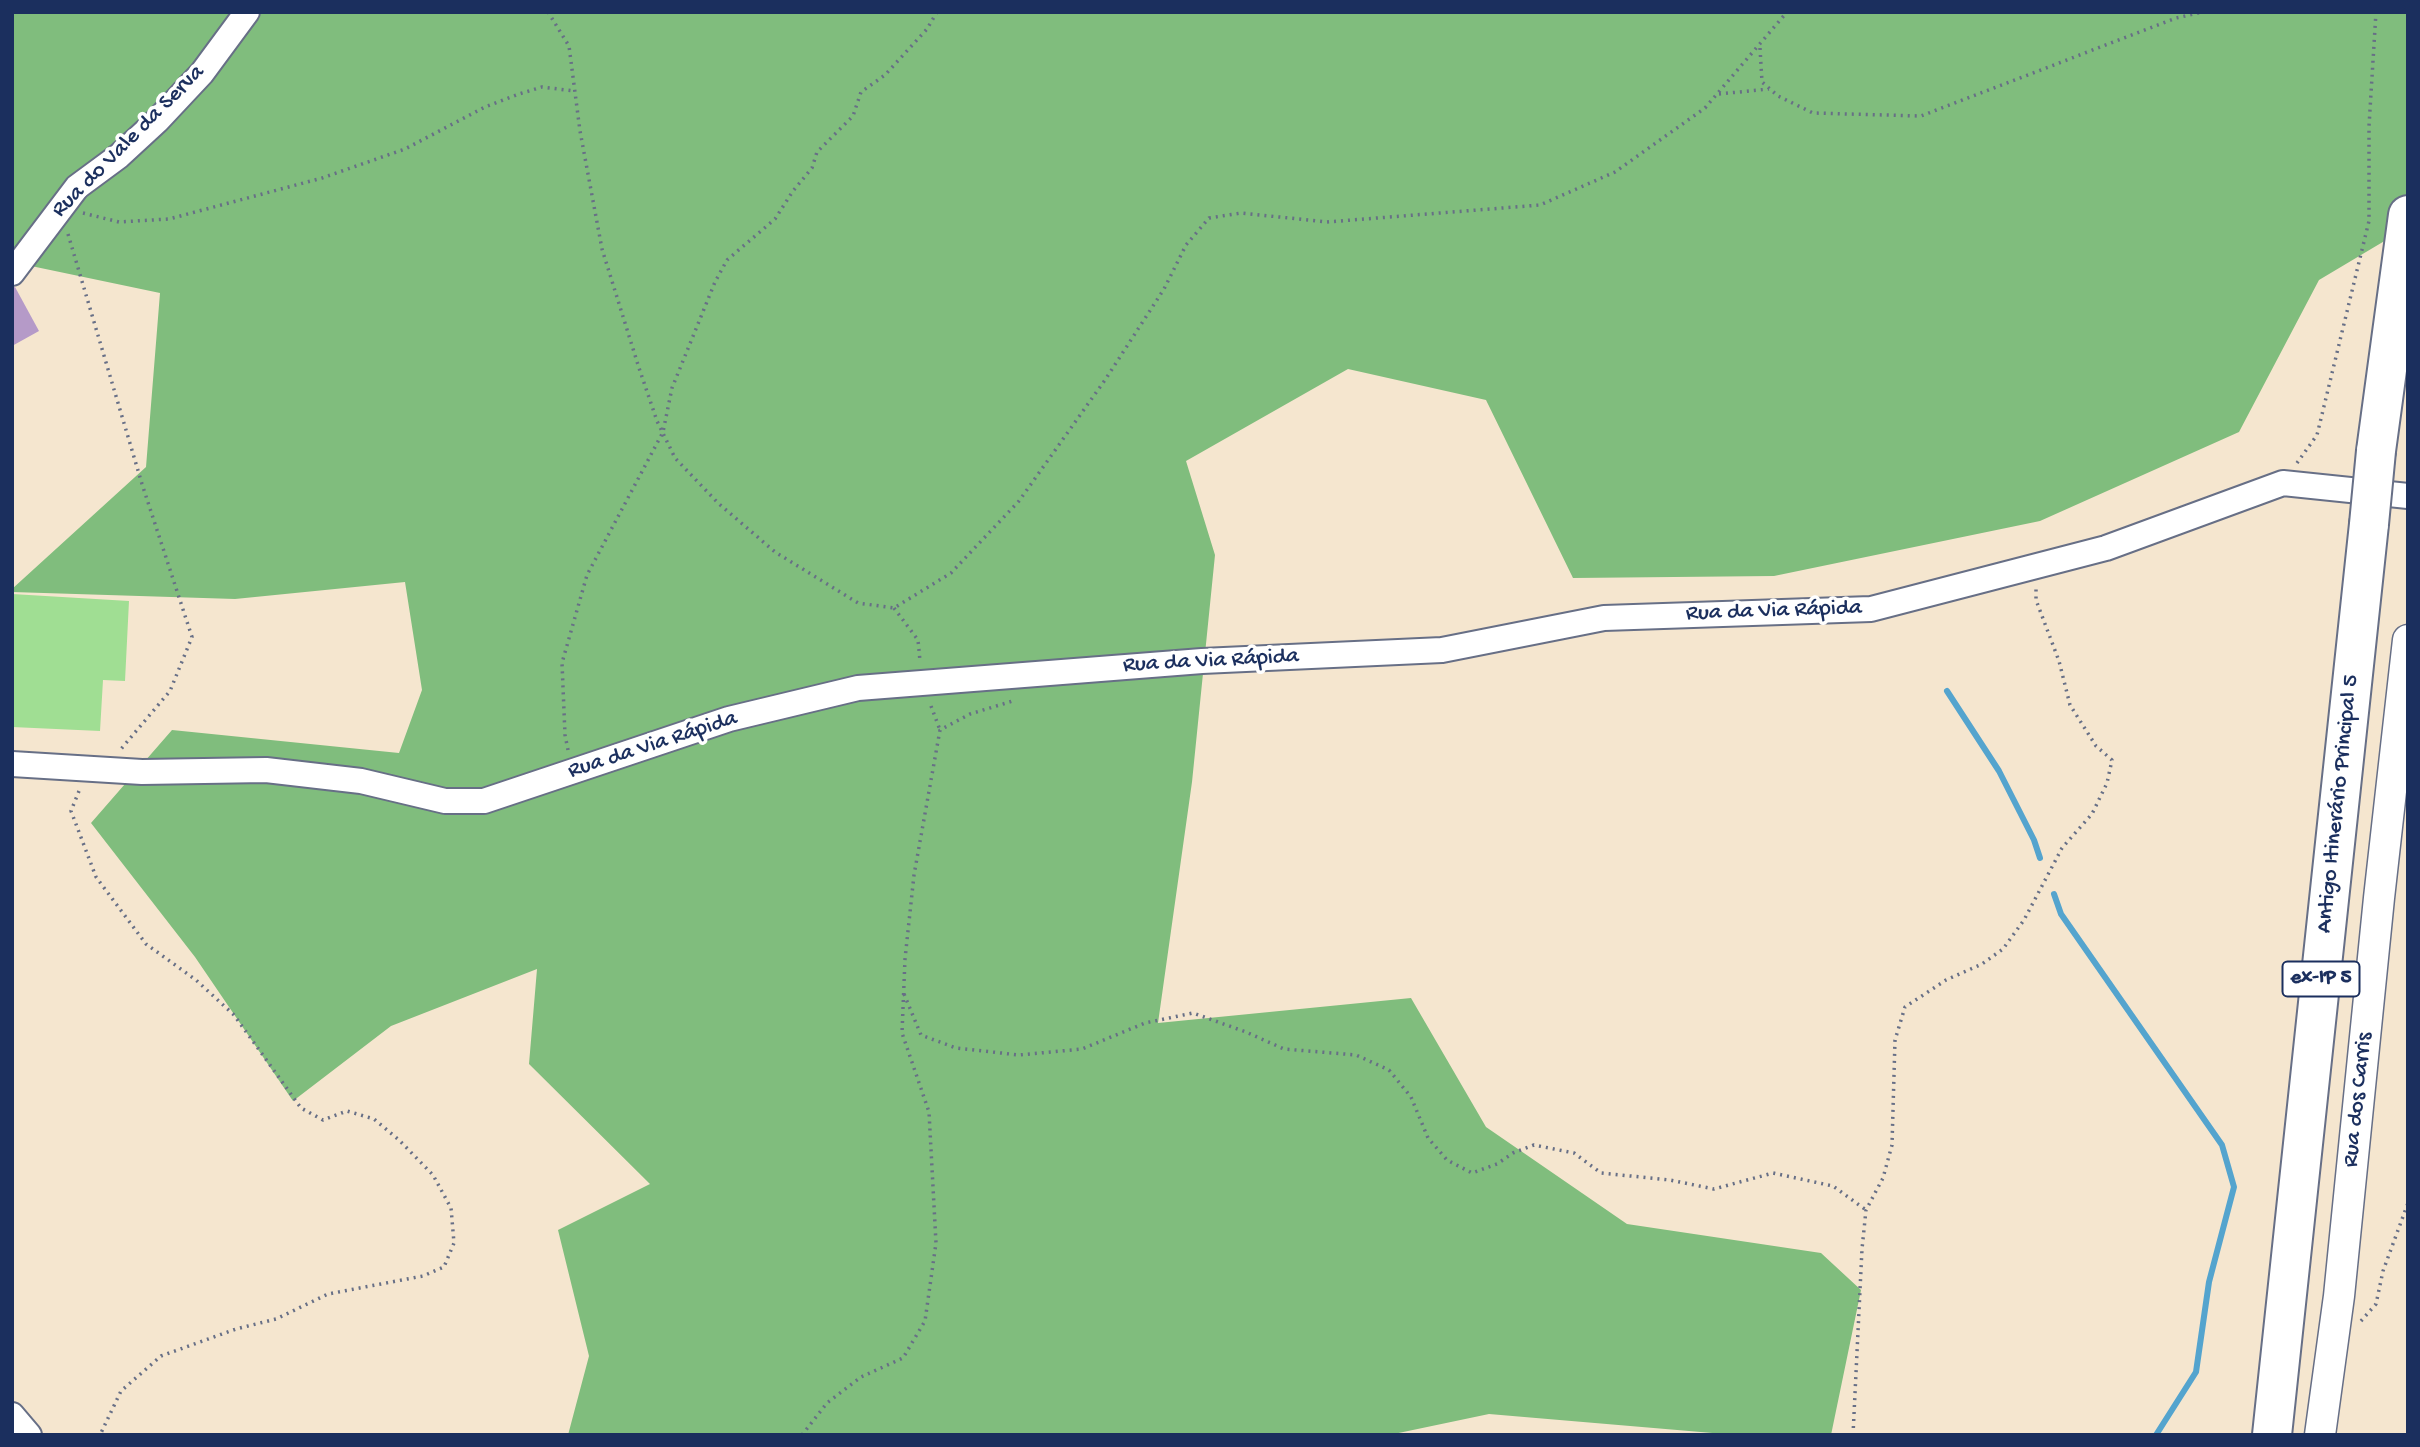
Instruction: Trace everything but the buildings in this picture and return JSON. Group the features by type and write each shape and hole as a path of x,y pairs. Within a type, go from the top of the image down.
{"highway":[{"name":"Antigo Itinerário Principal 5","path":"2272,1435 2376,451 2408,215"}],"street":[{"name":"Rua do Vale da Serva","path":"12,273 77,187 119,156 157,121 202,74 247,12"},
{"name":"Rua da Via Rápida","path":"12,764 142,772 266,770 361,781 445,801 484,801 729,719 858,688 1202,661 1442,650 1604,618 1871,610 2106,548 2283,484 2408,496"},
{"name":"Rua dos Carris","path":"2320,1435 2334,1333 2408,640"},
{"path":"12,1415 29,1435"}],"path":[{"path":"548,12 569,46 579,131 602,249 639,368 675,458 718,503 775,552 858,603 894,608 951,573 1019,501 1113,369 1164,289 1186,245 1209,218 1241,213 1327,222 1540,205 1615,172 1705,108 1787,12"},
{"path":"572,773 565,735 562,663 587,575 663,432 672,388 727,260 775,219 812,168 817,152 853,116 861,92 885,75 927,29 936,12"},
{"path":"1760,46 1762,82 1778,96 1813,113 1922,116 2176,18 2203,12"},
{"path":"2283,484 2317,435 2369,221 2369,126 2376,12"},
{"path":"100,1435 121,1391 161,1356 236,1329 276,1319 328,1294 423,1276 444,1267 454,1243 450,1208 439,1186 433,1175 399,1140 374,1119 346,1111 323,1120 301,1108 234,1015 196,980 146,944 96,877 71,811 81,787 104,770 170,691 192,637 142,484 61,208 119,222 169,219 322,178 393,153 445,130 485,107 519,94 542,87 574,91"},
{"path":"1717,95 1769,89"},
{"path":"1853,1435 1866,1210 1883,1178 1892,1145 1895,1040 1905,1007 1946,980 1982,964 2003,948 2024,920 2062,848 2092,814 2107,783 2112,761 2096,746 2070,705 2059,661 2036,600 2036,566"},
{"path":"894,608 918,640 923,683"},
{"path":"802,1435 827,1403 861,1377 902,1358 925,1321 936,1243 929,1112 902,1032 914,875 940,730 970,713 1021,698"},
{"path":"904,994 921,1035 956,1048 1019,1055 1082,1049 1145,1023 1193,1013 1284,1049 1356,1055 1389,1070 1411,1097 1428,1138 1447,1160 1472,1173 1534,1145 1574,1153 1601,1173 1670,1180 1714,1188 1773,1173 1833,1186 1866,1210"},
{"path":"2334,1333 2358,1324 2376,1304 2383,1271 2408,1203"}],"green space":[{"path":"12,12 2408,12 2408,227 2319,280 2239,432 2040,521 1774,576 1573,578 1486,400 1348,369 1186,461 1215,555 1192,782 1158,1023 1411,998 1486,1127 1627,1224 1821,1253 1861,1290 1831,1435 1736,1435 1489,1414 1389,1435 568,1435 589,1356 558,1230 650,1184 529,1064 537,969 391,1026 293,1101 195,957 91,823 172,730 399,753 422,690 405,582 235,599 12,592 12,589 146,467 160,293 12,262"},
{"path":"12,594 129,601 125,681 103,680 100,731 12,727"}],"waterway":[{"path":"1947,691 1999,771 2034,840 2040,858"},
{"path":"2054,894 2061,914 2222,1145 2234,1187 2209,1282 2196,1372 2156,1435"}]}
